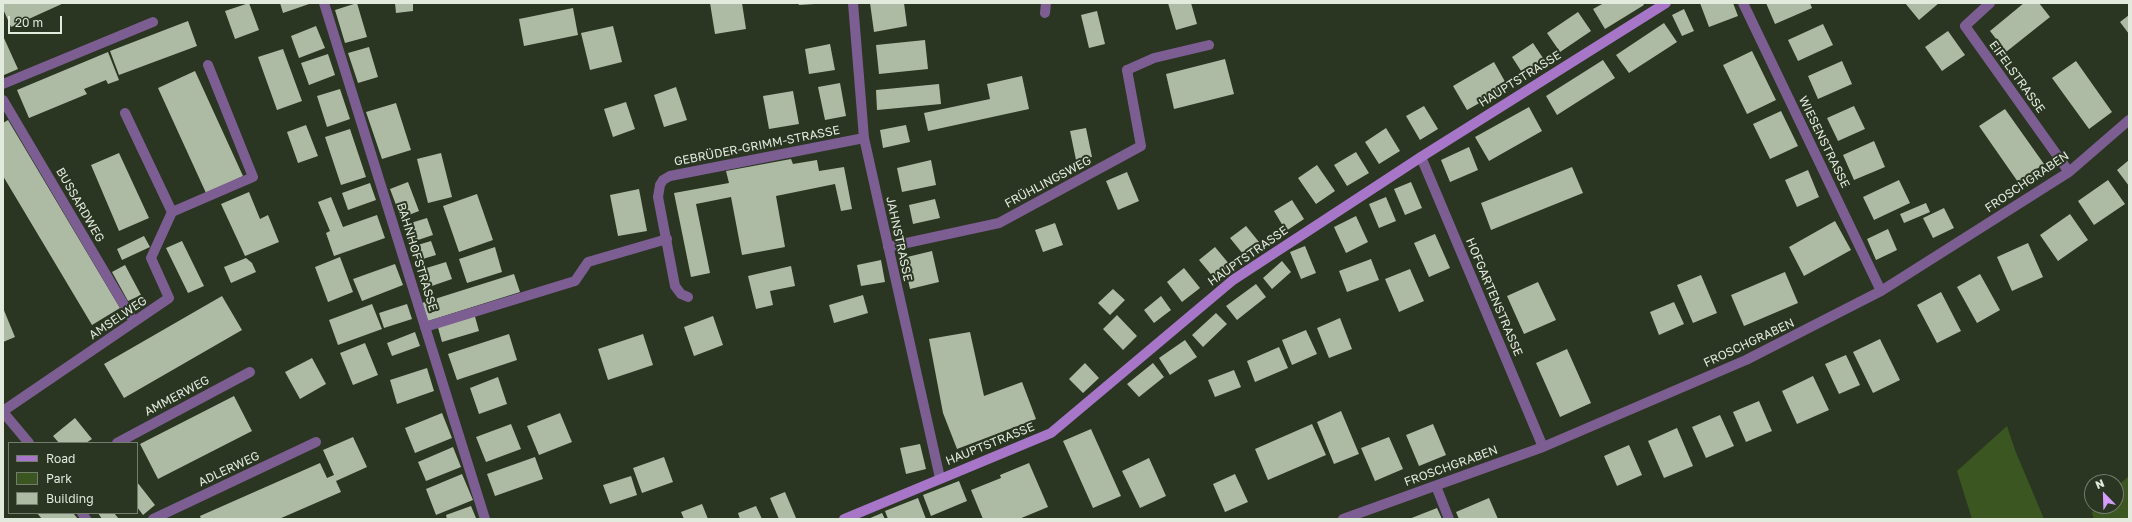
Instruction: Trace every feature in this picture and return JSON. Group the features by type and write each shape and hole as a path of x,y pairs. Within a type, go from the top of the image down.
{"street":[{"name":"BAHNHOFSTRASSE","path":"324,3 485,519"},
{"name":"JAHNSTRASSE","path":"853,3 864,138 940,478"},
{"name":"HAUPTSTRASSE","path":"844,519 1051,433 1233,280 1421,157 1666,3"},
{"name":"WIESENSTRASSE","path":"1743,3 1881,292"},
{"name":"EIFELSTRASSE","path":"1990,3 1965,26 2069,172"},
{"path":"3,84 153,22"},
{"name":"FRÜHLINGSWEG","path":"888,247 999,223 1142,146 1127,70 1154,58 1209,45"},
{"path":"126,113 172,212 253,177 208,65"},
{"name":"BUSSARDWEG","path":"3,100 134,322"},
{"name":"FROSCHGRABEN","path":"1343,519 1543,447 1746,360 1881,292 2069,172 2129,120"},
{"name":"GEBRÜDER-GRIMM-STRASSE","path":"688,297 681,294 675,286 658,197 660,185 663,180 670,176 864,138"},
{"name":"HOFGARTENSTRASSE","path":"1421,157 1543,447"},
{"name":"AMSELWEG","path":"3,412 169,298 151,258 172,212"},
{"path":"425,327 575,281 588,262 667,240"},
{"name":"AMMERWEG","path":"119,442 250,372"},
{"path":"3,412 28,442"},
{"name":"ADLERWEG","path":"153,519 316,442"},
{"path":"1436,486 1449,519"}],"green space":[{"path":"2007,426 2015,450 2044,519 1972,519 1957,471"},
{"path":"2129,476 2129,519 2094,519 2092,514 2124,514 2124,480"}],"building":[{"path":"3,3 64,3 11,27 3,9"},
{"path":"249,3 259,30 235,39 225,11"},
{"path":"280,3 312,3 283,13"},
{"path":"357,3 367,37 345,43 335,10"},
{"path":"395,3 416,4 413,4 413,11 396,13"},
{"path":"710,3 742,3 746,29 715,34"},
{"path":"798,3 814,3 815,4 799,5"},
{"path":"870,3 904,3 907,26 874,32"},
{"path":"1168,3 1191,3 1197,24 1176,30"},
{"path":"1604,3 1643,3 1644,5 1605,29 1593,9"},
{"path":"1700,3 1733,3 1738,16 1709,27"},
{"path":"1766,3 1810,3 1812,8 1775,24"},
{"path":"1905,3 1939,3 1919,20"},
{"path":"2024,3 2039,3 2050,17 2006,52 1990,31"},
{"path":"573,8 578,35 524,46 519,19"},
{"path":"1684,9 1694,31 1682,36 1672,15"},
{"path":"1097,11 1105,44 1089,48 1081,15"},
{"path":"1578,12 1591,31 1560,52 1547,33"},
{"path":"2129,15 2129,34 2120,22"},
{"path":"188,21 197,46 119,75 110,51"},
{"path":"1664,23 1677,42 1629,73 1616,55"},
{"path":"1823,24 1833,45 1798,61 1788,40"},
{"path":"316,26 325,48 299,58 291,36"},
{"path":"613,26 622,62 590,70 581,33"},
{"path":"1948,31 1965,55 1942,71 1925,47"},
{"path":"3,36 18,69 4,75 3,74"},
{"path":"925,40 928,69 879,74 876,45"},
{"path":"1533,43 1545,61 1523,74 1512,57"},
{"path":"830,44 835,70 809,74 805,49"},
{"path":"369,47 378,77 358,83 348,53"},
{"path":"283,49 302,101 277,110 258,57"},
{"path":"1752,51 1776,100 1747,114 1723,65"},
{"path":"108,52 119,80 108,84 106,80 84,89 87,94 29,118 17,90"},
{"path":"328,54 335,75 309,85 301,63"},
{"path":"1225,59 1234,94 1174,109 1166,74"},
{"path":"1603,60 1615,78 1557,115 1546,96"},
{"path":"1842,61 1852,84 1818,99 1808,76"},
{"path":"2076,61 2112,112 2089,129 2052,78"},
{"path":"1494,62 1508,87 1467,110 1453,86"},
{"path":"195,71 243,176 206,193 158,88"},
{"path":"1022,76 1029,109 928,131 924,113 990,99 987,84"},
{"path":"840,83 846,116 825,120 818,87"},
{"path":"939,84 941,104 877,110 876,90"},
{"path":"676,87 687,120 664,127 654,95"},
{"path":"340,89 350,119 327,127 317,96"},
{"path":"793,91 799,124 769,129 763,96"},
{"path":"626,102 635,129 613,137 604,109"},
{"path":"396,103 411,150 382,159 366,112"},
{"path":"1424,106 1438,129 1420,140 1406,116"},
{"path":"1854,106 1865,129 1838,141 1827,118"},
{"path":"1529,107 1542,131 1489,161 1475,137"},
{"path":"2005,109 2044,164 2018,182 1979,126"},
{"path":"1781,111 1798,146 1770,159 1753,124"},
{"path":"8,120 120,308 92,325 3,176 3,123"},
{"path":"306,125 318,156 298,163 287,132"},
{"path":"906,125 910,142 883,148 880,130"},
{"path":"1086,128 1092,157 1076,160 1070,131"},
{"path":"1386,128 1400,151 1379,164 1365,142"},
{"path":"350,129 366,177 341,185 325,137"},
{"path":"1874,141 1885,167 1854,180 1843,155"},
{"path":"1469,147 1478,170 1450,182 1441,160"},
{"path":"1356,152 1369,173 1347,186 1334,165"},
{"path":"119,153 149,218 119,231 91,165"},
{"path":"441,153 452,197 428,203 417,159"},
{"path":"791,159 793,164 817,160 819,171 844,167 852,209 841,211 835,184 776,196 785,247 742,255 731,197 696,204 710,273 691,277 674,193 729,183 726,171"},
{"path":"931,160 936,185 902,192 897,168"},
{"path":"2129,160 2129,186 2117,170"},
{"path":"1317,165 1335,191 1316,204 1298,178"},
{"path":"1572,167 1583,193 1491,230 1481,203"},
{"path":"1808,170 1819,197 1797,207 1785,180"},
{"path":"1127,172 1139,201 1118,210 1106,181"},
{"path":"1899,180 1910,203 1874,220 1863,197"},
{"path":"2108,180 2125,204 2094,225 2078,201"},
{"path":"408,182 419,211 401,218 390,189"},
{"path":"1411,182 1422,208 1405,215 1394,189"},
{"path":"370,183 376,200 348,210 342,193"},
{"path":"639,189 647,231 618,236 610,195"},
{"path":"249,192 260,219 268,215 279,242 245,256 221,204"},
{"path":"477,194 493,240 459,252 443,206"},
{"path":"331,197 343,227 377,215 385,238 334,256 326,233 330,231 318,202"},
{"path":"1386,197 1396,221 1379,228 1369,204"},
{"path":"935,199 940,218 913,224 909,205"},
{"path":"1292,200 1304,219 1286,231 1274,211"},
{"path":"1926,203 1930,212 1904,223 1900,214"},
{"path":"1944,208 1954,228 1933,238 1923,218"},
{"path":"2070,214 2088,240 2058,261 2040,235"},
{"path":"1356,216 1368,242 1346,253 1334,227"},
{"path":"427,218 433,235 409,243 404,225"},
{"path":"1835,221 1851,250 1804,276 1789,247"},
{"path":"1055,223 1063,245 1043,252 1035,230"},
{"path":"1246,226 1259,242 1243,254 1230,238"},
{"path":"1888,229 1897,250 1876,260 1867,239"},
{"path":"1435,234 1450,268 1429,277 1414,243"},
{"path":"144,236 150,247 122,260 117,249"},
{"path":"182,241 204,286 188,293 166,248"},
{"path":"431,241 436,255 416,261 411,247"},
{"path":"2028,243 2043,277 2012,291 1997,257"},
{"path":"1305,246 1316,273 1301,279 1290,252"},
{"path":"495,247 502,272 467,283 459,259"},
{"path":"1215,247 1230,265 1214,278 1199,260"},
{"path":"932,251 939,282 910,289 903,258"},
{"path":"340,257 353,292 328,302 315,267"},
{"path":"246,258 252,263 256,272 231,283 224,267"},
{"path":"1371,259 1379,280 1347,292 1339,271"},
{"path":"881,260 885,282 861,286 857,265"},
{"path":"1282,261 1291,272 1272,289 1263,278"},
{"path":"446,262 452,279 426,288 420,270"},
{"path":"395,264 403,285 362,301 353,279"},
{"path":"125,265 141,295 128,301 112,272"},
{"path":"791,266 795,286 770,291 773,305 756,309 748,276"},
{"path":"1184,268 1200,288 1182,302 1167,282"},
{"path":"1410,269 1424,301 1399,312 1385,279"},
{"path":"1785,272 1798,303 1744,326 1731,295"},
{"path":"514,274 520,292 428,321 422,303"},
{"path":"1980,274 2000,310 1977,323 1957,287"},
{"path":"1701,275 1717,313 1693,323 1677,285"},
{"path":"1538,282 1556,320 1524,334 1507,296"},
{"path":"1256,284 1266,297 1237,320 1226,306"},
{"path":"1113,289 1125,300 1110,315 1098,303"},
{"path":"1941,292 1961,331 1937,343 1917,305"},
{"path":"863,295 868,313 834,323 829,305"},
{"path":"222,296 242,330 124,398 104,364"},
{"path":"1161,296 1171,310 1154,323 1144,310"},
{"path":"1674,302 1684,324 1659,335 1650,312"},
{"path":"372,304 382,329 338,345 329,320"},
{"path":"407,304 412,319 384,328 379,313"},
{"path":"3,308 15,337 3,342"},
{"path":"474,313 479,331 442,342 437,324"},
{"path":"1216,313 1227,324 1203,347 1192,335"},
{"path":"1117,315 1137,336 1123,350 1103,329"},
{"path":"713,316 723,345 694,356 684,327"},
{"path":"1340,318 1352,349 1329,358 1317,328"},
{"path":"1306,330 1317,354 1292,365 1282,340"},
{"path":"415,332 420,346 392,356 387,343"},
{"path":"970,332 984,396 1022,382 1036,419 957,449 943,413 929,339"},
{"path":"509,334 517,360 457,380 448,354"},
{"path":"643,334 653,365 608,380 598,349"},
{"path":"1880,339 1900,380 1873,393 1853,352"},
{"path":"1185,340 1197,357 1170,375 1159,358"},
{"path":"365,343 378,375 353,385 340,353"},
{"path":"1279,347 1288,368 1255,382 1247,361"},
{"path":"1567,349 1591,403 1560,417 1536,363"},
{"path":"1846,355 1860,385 1839,394 1825,364"},
{"path":"312,358 326,384 300,399 285,372"},
{"path":"1085,363 1099,378 1083,393 1069,379"},
{"path":"1153,363 1164,377 1139,397 1127,384"},
{"path":"427,368 434,391 397,404 390,380"},
{"path":"1234,370 1241,387 1215,397 1208,380"},
{"path":"1813,376 1829,410 1797,424 1782,391"},
{"path":"498,377 507,404 479,414 470,388"},
{"path":"234,396 252,431 158,479 140,444"},
{"path":"1759,401 1772,431 1746,442 1733,412"},
{"path":"1341,411 1359,454 1334,464 1317,422"},
{"path":"442,413 452,438 415,453 405,428"},
{"path":"560,413 572,442 539,455 527,426"},
{"path":"1720,415 1734,446 1706,458 1692,427"},
{"path":"75,418 92,439 88,442 58,442 53,436"},
{"path":"511,424 521,449 486,462 476,437"},
{"path":"1312,424 1326,455 1268,480 1255,449"},
{"path":"1433,424 1446,455 1419,466 1406,435"},
{"path":"1677,428 1693,466 1664,478 1648,441"},
{"path":"1091,429 1121,496 1093,508 1063,441"},
{"path":"353,437 367,467 336,481 341,492 279,519 201,519 200,516 320,463 327,478 334,475 323,450"},
{"path":"1389,437 1403,469 1375,481 1361,448"},
{"path":"920,444 926,469 906,474 900,448"},
{"path":"1629,445 1642,475 1617,486 1604,456"},
{"path":"453,447 461,467 426,481 418,462"},
{"path":"535,457 543,479 495,496 487,474"},
{"path":"664,457 673,482 642,493 633,468"},
{"path":"1149,458 1166,496 1140,508 1122,471"},
{"path":"1029,463 1048,507 1019,519 983,519 971,490 1001,478 1000,475"},
{"path":"462,474 473,500 436,515 426,489"},
{"path":"1235,474 1248,502 1225,512 1213,484"},
{"path":"631,476 637,495 610,504 603,485"},
{"path":"959,481 967,501 931,516 923,495"},
{"path":"138,483 155,505 143,515 138,508"},
{"path":"785,492 796,518 779,519 770,498"},
{"path":"918,498 926,519 888,519 885,511"},
{"path":"1489,498 1498,519 1459,519 1456,512"},
{"path":"702,504 708,519 684,519 681,512"},
{"path":"471,506 476,518 447,519 446,515"},
{"path":"756,506 762,519 740,519 738,513"},
{"path":"1437,508 1442,519 1409,519"},
{"path":"882,513 885,519 868,519"},
{"path":"38,514 74,514 78,519 42,519"},
{"path":"99,514 115,514 119,519 102,519"}]}
